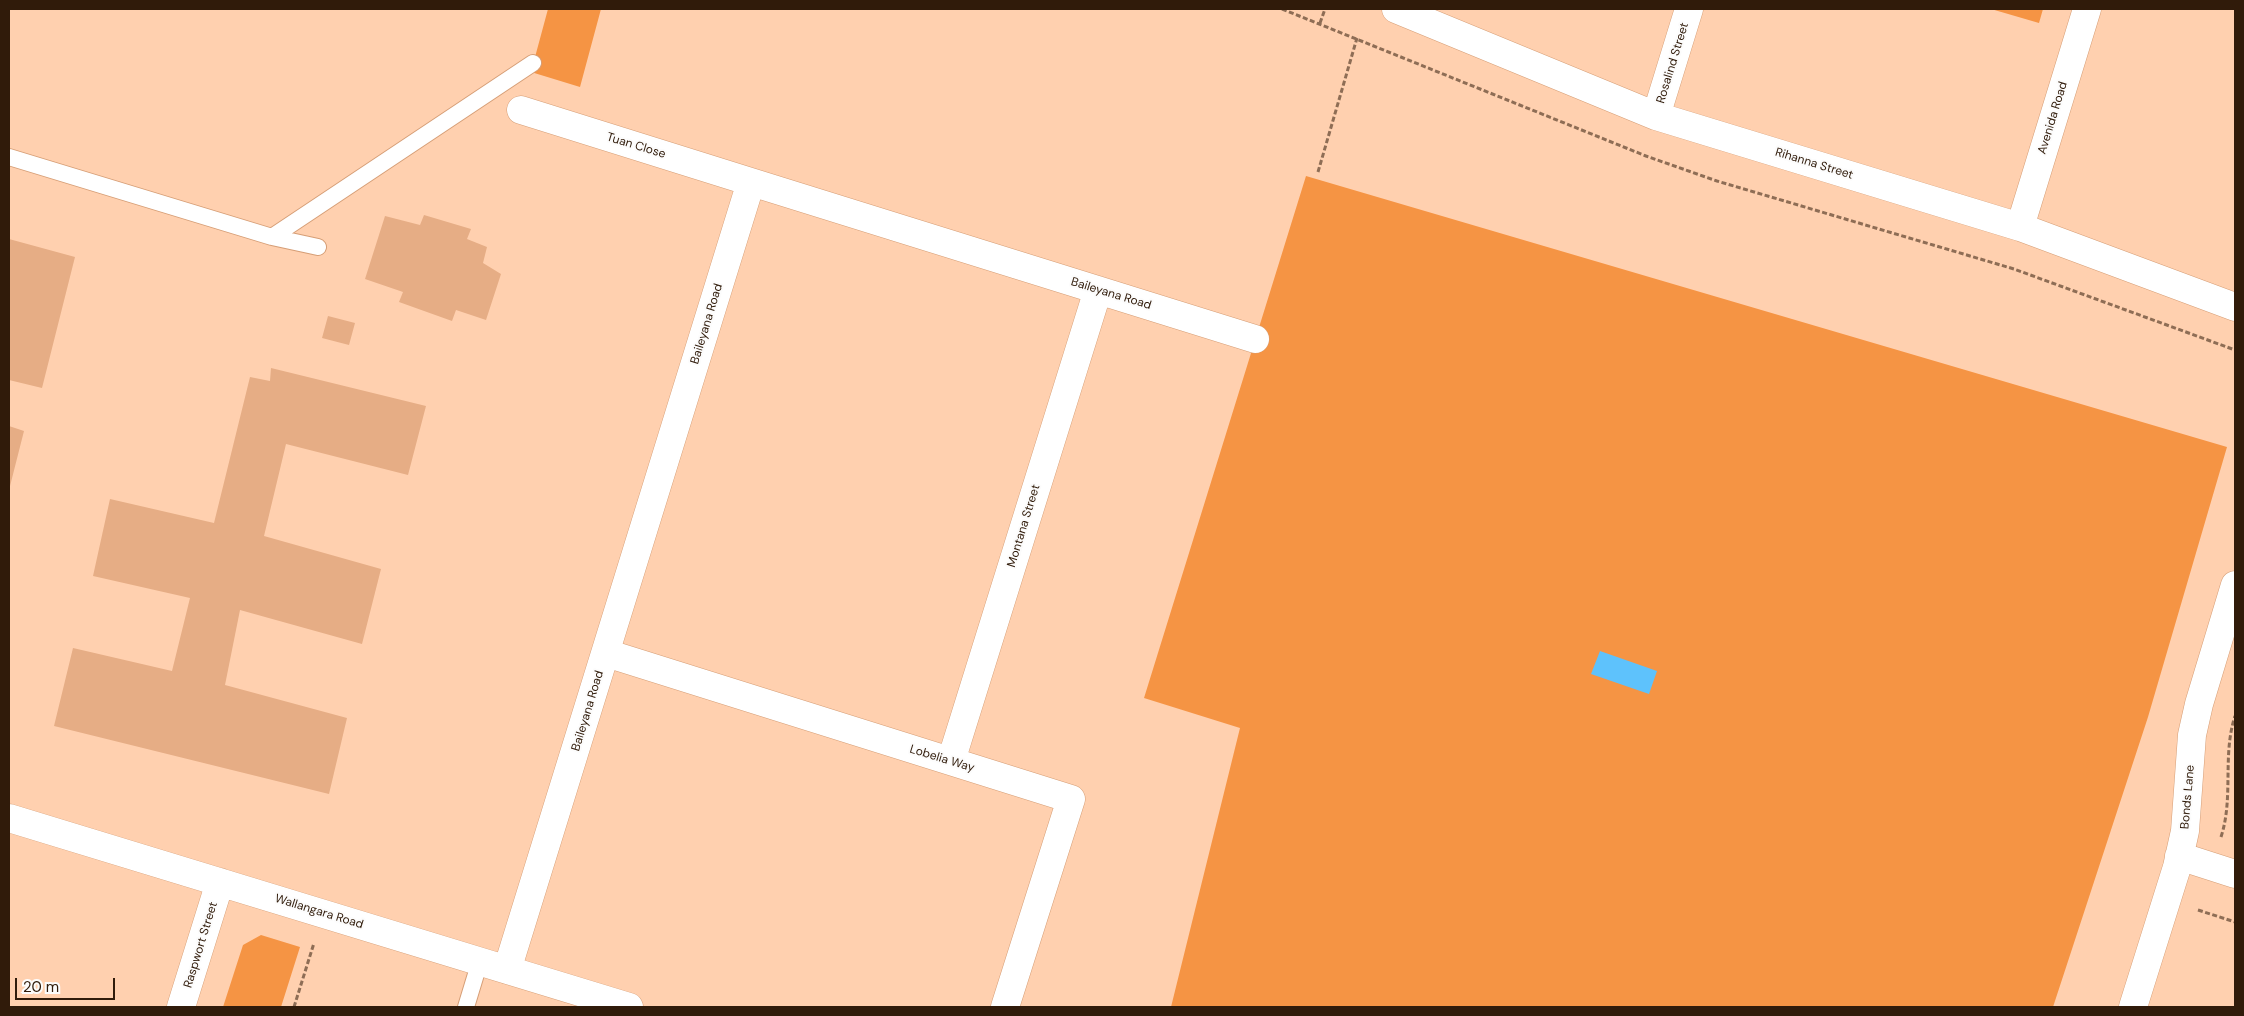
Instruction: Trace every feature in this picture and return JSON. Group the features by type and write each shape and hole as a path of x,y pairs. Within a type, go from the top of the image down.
{"street":[{"name":"Rihanna Street","path":"1396,9 1656,116 2020,227 2235,307"},
{"name":"Rosalind Street","path":"1656,116 1689,9"},
{"name":"Avenida Road","path":"2020,227 2087,9"},
{"name":"Tuan Close","path":"521,110 751,182"},
{"name":"Baileyana Road","path":"507,970 751,182 1255,339"},
{"name":"Montana Street","path":"951,761 1098,290"},
{"name":"Bonds Lane","path":"2133,1007 2186,831 2192,735 2199,704 2235,585"},
{"name":"Lobelia Way","path":"606,653 1071,799 1005,1007"},
{"name":"Wallangara Road","path":"9,818 629,1007"},
{"path":"2179,856 2235,874"},
{"name":"Raspwort Street","path":"181,1007 220,882"}],"lane":[{"path":"272,237 533,63"},
{"path":"9,157 272,237 318,247"},
{"path":"466,1007 480,961"}],"path":[{"path":"1282,9 1646,156 1708,178 2014,269 2235,350"},
{"path":"1320,23 1326,9"},
{"path":"1318,172 1357,38"},
{"path":"2198,910 2235,922"},
{"path":"294,1007 323,913"}],"shaded area":[{"path":"548,9 601,9 580,87 531,72"},
{"path":"1991,9 2043,9 2039,23"},
{"path":"1306,176 2227,447 2148,717 2053,1007 1171,1007 1240,728 1144,698"},
{"path":"261,935 300,947 281,1007 223,1007 243,945"}],"water":[{"path":"1600,651 1657,671 1649,694 1591,674"}],"building":[{"path":"424,215 471,229 467,239 487,247 483,263 501,274 486,320 456,310 452,321 399,302 403,292 365,279 385,216 420,225"},
{"path":"9,239 75,257 42,388 9,380"},
{"path":"328,316 355,323 349,345 322,338"},
{"path":"271,368 426,406 408,475 286,444 264,536 381,569 362,644 240,610 225,685 347,718 329,794 54,726 73,648 172,671 190,598 93,576 110,499 214,523 250,377 270,381"},
{"path":"9,426 24,431 9,490"}]}
